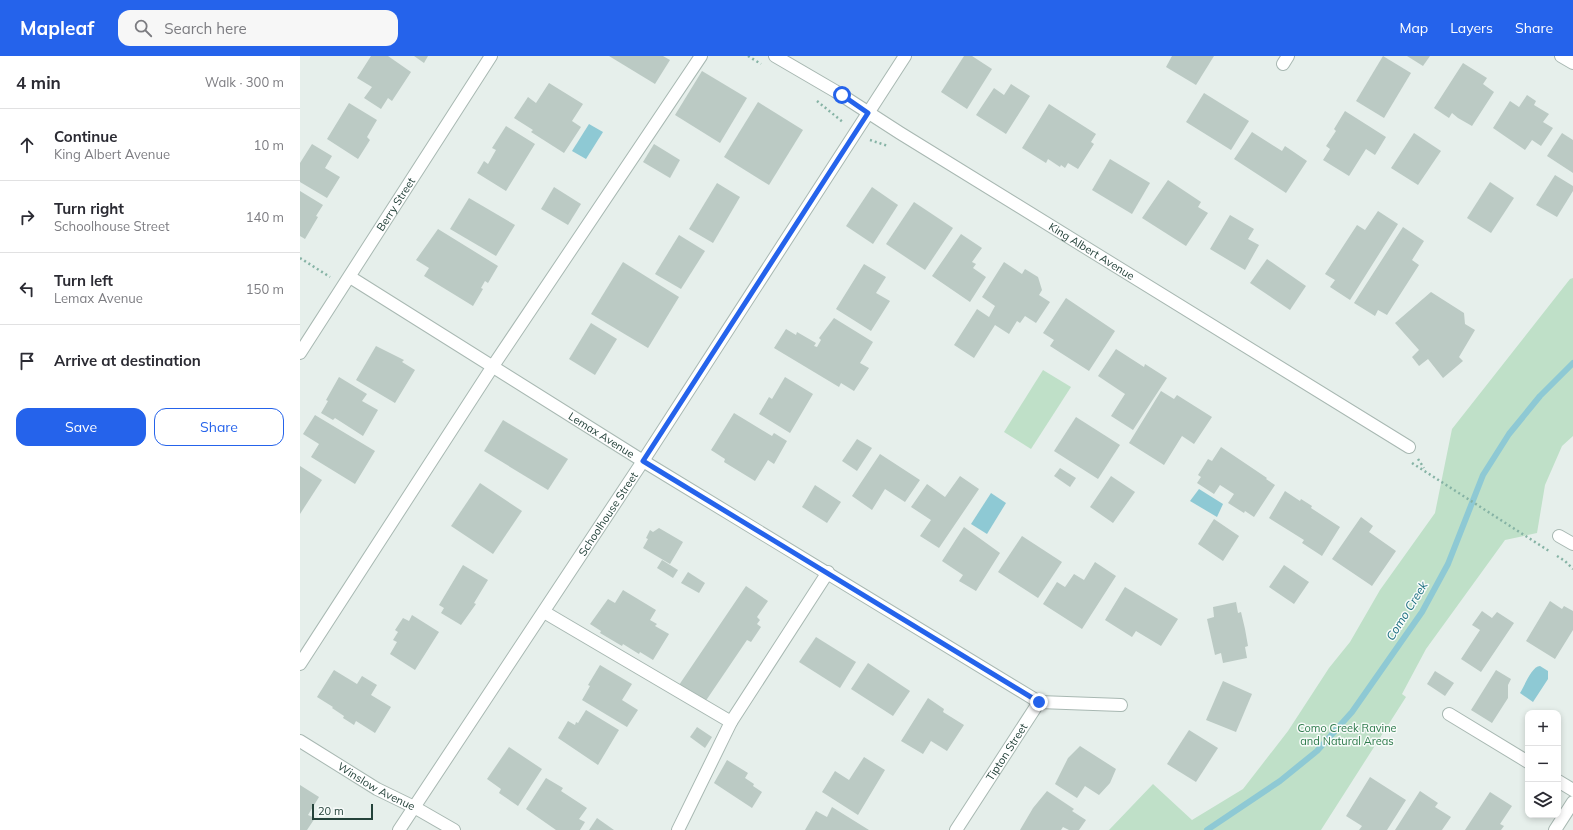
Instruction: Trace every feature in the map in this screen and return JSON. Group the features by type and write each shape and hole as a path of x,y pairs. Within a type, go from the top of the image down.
{"street":[{"name":"Berry Street","path":"300,353 491,56"},
{"path":"300,664 493,366 701,56"},
{"name":"King Albert Avenue","path":"775,56 835,91 868,113 1409,447"},
{"name":"Schoolhouse Street","path":"399,830 643,461 905,56"},
{"path":"1561,56 1573,63"},
{"name":"Lemax Avenue","path":"347,281 493,366 643,461 828,572 1039,702"},
{"path":"1559,536 1573,544"},
{"path":"678,830 731,722 828,572"},
{"path":"544,612 731,722"},
{"path":"1039,702 1121,705"},
{"name":"Tipton Street","path":"956,830 1039,702"},
{"path":"1449,714 1525,760"},
{"name":"Winslow Avenue","path":"300,741 377,789 414,807 454,830"},
{"path":"1560,782 1573,790"},
{"path":"1556,830 1573,802"}],"path":[{"path":"300,258 347,281"},
{"path":"1426,470 1565,561 1573,570"}],"green space":[{"name":"Como Creek Ravine and Natural Areas","path":"1573,278 1573,436 1562,446 1545,485 1537,533 1505,540 1426,649 1402,694 1406,697 1321,830 1109,830 1153,784 1192,820 1243,789 1288,731 1329,668 1350,642 1380,590 1435,513 1452,429 1570,279"},
{"path":"1043,370 1071,387 1031,449 1004,432"}],"water":[{"path":"589,124 603,132 586,159 572,151"},
{"path":"1199,489 1223,504 1217,517 1190,501"},
{"path":"991,493 1006,503 987,534 971,524"},
{"path":"1540,666 1548,671 1548,679 1533,702 1520,693 1531,672"}],"building":[{"path":"371,56 388,56 411,72 392,101 388,98 381,109 364,98 372,87 357,78"},
{"path":"414,56 428,56 424,63"},
{"path":"609,56 663,56 670,60 655,84"},
{"path":"964,56 972,56 992,69 967,109 941,92"},
{"path":"1172,56 1214,56 1196,85 1166,67"},
{"path":"1383,56 1411,73 1384,118 1356,101"},
{"path":"1407,56 1430,56 1423,66"},
{"path":"1463,63 1487,78 1483,84 1494,92 1472,126 1452,113 1449,118 1434,108"},
{"path":"702,71 747,98 720,143 675,115"},
{"path":"549,83 583,104 572,121 581,127 564,153 531,132 533,130 514,118 528,97 536,103"},
{"path":"1011,84 1030,96 1006,134 976,115 994,88 1004,95"},
{"path":"1204,93 1249,121 1231,150 1186,122"},
{"path":"1527,95 1536,101 1534,105 1549,114 1543,122 1553,128 1541,146 1532,140 1525,150 1493,128 1510,101 1519,107"},
{"path":"758,102 803,130 769,185 724,157"},
{"path":"349,103 377,120 367,137 370,140 358,159 327,139"},
{"path":"1049,104 1096,134 1091,142 1094,144 1078,169 1068,163 1065,168 1061,165 1060,167 1048,159 1046,163 1022,148"},
{"path":"1345,111 1386,137 1375,155 1366,149 1349,176 1323,160 1330,149 1326,146 1336,131 1334,129"},
{"path":"506,126 535,144 506,191 477,173 484,161 488,164 496,150 492,148"},
{"path":"1252,132 1282,151 1285,146 1307,161 1286,193 1234,159"},
{"path":"1414,133 1441,151 1418,185 1391,168"},
{"path":"1562,133 1573,140 1573,173 1547,156"},
{"path":"312,144 332,156 325,168 340,177 327,198 300,182 300,163"},
{"path":"654,144 680,160 670,178 643,162"},
{"path":"1110,159 1150,183 1132,214 1092,190"},
{"path":"1555,175 1573,186 1573,191 1557,217 1536,205"},
{"path":"1168,180 1201,202 1198,207 1208,213 1186,246 1142,218"},
{"path":"1490,182 1514,198 1491,233 1467,218"},
{"path":"717,183 740,197 713,243 689,229"},
{"path":"554,187 581,204 568,225 541,209"},
{"path":"872,187 898,205 873,244 846,226"},
{"path":"300,191 323,205 305,239 300,236"},
{"path":"469,198 515,225 496,256 450,229"},
{"path":"914,202 953,228 925,270 886,244"},
{"path":"1378,211 1398,224 1350,300 1330,287 1335,280 1325,274 1357,225 1365,230"},
{"path":"1230,215 1254,229 1248,239 1259,245 1245,270 1210,249"},
{"path":"1403,227 1424,241 1412,260 1419,265 1387,315 1378,310 1375,316 1354,303"},
{"path":"438,229 498,266 488,283 485,281 481,288 483,289 473,306 424,276 429,268 416,260"},
{"path":"961,234 982,248 972,262 976,264 973,268 986,277 970,302 932,276"},
{"path":"679,235 705,251 681,289 655,274"},
{"path":"1267,259 1306,286 1290,310 1250,283"},
{"path":"623,262 679,297 648,348 591,314"},
{"path":"1004,262 1022,274 1025,269 1038,277 1042,290 1039,295 1050,302 1036,323 1025,316 1020,323 1017,321 1009,334 995,325 974,358 954,345 977,309 989,317 995,306 982,297"},
{"path":"864,264 886,277 876,293 890,301 871,331 836,309"},
{"path":"1431,292 1464,313 1465,324 1475,330 1459,357 1463,361 1443,378 1428,359 1419,366 1412,357 1419,350 1395,323"},
{"path":"1066,298 1115,331 1089,371 1050,346 1054,340 1043,333"},
{"path":"834,318 873,342 860,363 869,368 854,391 841,383 839,387 774,348 786,329 796,335 797,332 816,343 814,346 817,347 821,340 819,338"},
{"path":"591,323 617,339 595,375 569,359"},
{"path":"376,346 404,360 402,362 415,370 395,403 356,380"},
{"path":"1116,349 1144,367 1145,364 1167,378 1133,430 1111,416 1125,394 1098,376"},
{"path":"339,377 367,394 362,401 378,410 363,436 335,418 333,420 321,413 328,401 326,400"},
{"path":"785,377 813,394 790,433 759,414 769,397 772,399"},
{"path":"1161,391 1174,399 1177,395 1212,417 1194,444 1182,436 1164,465 1129,443"},
{"path":"734,413 772,436 774,433 787,441 774,464 768,460 755,481 724,462 725,459 711,450"},
{"path":"315,415 375,451 355,484 311,457 319,444 303,434"},
{"path":"1076,417 1120,445 1098,479 1054,451"},
{"path":"503,420 568,459 548,490 484,451"},
{"path":"857,439 872,448 857,471 842,461"},
{"path":"1221,447 1275,485 1254,517 1245,511 1244,513 1228,503 1234,494 1220,485 1214,494 1197,483 1201,477 1198,475 1208,459 1212,461"},
{"path":"880,454 920,480 905,502 885,489 872,510 852,496"},
{"path":"300,466 322,480 300,514"},
{"path":"1060,468 1076,478 1070,487 1054,476"},
{"path":"960,476 979,489 939,548 920,536 931,520 911,507 927,484 945,497"},
{"path":"1111,476 1135,492 1113,523 1090,507"},
{"path":"480,483 522,511 493,554 451,526"},
{"path":"815,485 841,502 827,523 802,507"},
{"path":"1285,491 1300,501 1301,499 1312,506 1311,508 1340,527 1322,556 1302,543 1304,540 1269,518"},
{"path":"1361,517 1373,526 1369,532 1396,551 1372,586 1332,559"},
{"path":"1214,519 1239,536 1223,561 1198,544"},
{"path":"964,527 1000,553 976,591 959,581 963,575 942,561"},
{"path":"659,528 683,542 670,564 643,548 648,539 646,538 650,530 653,532"},
{"path":"1022,536 1062,562 1038,598 998,572"},
{"path":"662,560 678,570 673,578 657,568"},
{"path":"1095,562 1116,576 1082,629 1043,604 1057,582 1065,587 1074,574 1084,580"},
{"path":"463,565 488,580 474,603 476,604 461,625 441,613 444,608 439,605"},
{"path":"1284,565 1309,582 1294,604 1269,587"},
{"path":"688,572 705,583 699,593 681,583"},
{"path":"746,586 768,601 757,617 760,620 757,624 761,627 751,642 747,640 705,702 679,685"},
{"path":"1125,587 1178,619 1161,646 1136,631 1132,637 1105,620"},
{"path":"623,590 656,610 650,620 657,624 655,626 669,634 653,660 640,652 639,654 623,644 622,646 600,633 601,631 590,624 608,599 615,603"},
{"path":"1550,601 1562,609 1564,606 1573,611 1573,630 1555,659 1526,641"},
{"path":"1236,602 1238,613 1241,612 1245,629 1248,646 1245,647 1247,658 1223,663 1221,653 1215,655 1207,619 1214,617 1213,607"},
{"path":"1482,611 1492,618 1497,612 1514,623 1481,672 1461,659 1480,630 1472,625"},
{"path":"412,615 439,632 415,670 390,654 397,642 393,640 398,632 395,630 403,618 409,621"},
{"path":"816,637 856,662 840,688 799,662"},
{"path":"868,663 910,691 893,716 851,689"},
{"path":"600,665 632,684 622,700 638,710 627,727 582,700 590,686 588,685"},
{"path":"334,670 357,684 362,676 377,685 371,695 391,707 375,733 356,721 354,725 343,718 344,716 332,708 333,707 317,697"},
{"path":"1496,670 1511,679 1508,685 1508,698 1492,723 1471,710"},
{"path":"1435,671 1454,683 1445,696 1427,684"},
{"path":"1223,681 1252,694 1236,732 1206,720"},
{"path":"928,698 944,709 943,712 964,725 947,751 931,741 923,754 901,741"},
{"path":"586,710 619,730 598,765 558,738 568,721 575,725 576,722 578,723"},
{"path":"697,727 712,737 705,748 690,737"},
{"path":"1189,730 1218,748 1196,782 1167,764"},
{"path":"1080,746 1116,769 1110,783 1099,795 1085,786 1077,798 1055,784 1068,758"},
{"path":"509,747 542,769 518,806 499,793 501,789 487,779"},
{"path":"864,757 885,770 858,815 822,792 835,771 849,780"},
{"path":"727,760 748,773 745,778 762,792 752,808 714,783"},
{"path":"1370,777 1406,800 1387,830 1359,830 1362,826 1346,816"},
{"path":"546,778 563,788 561,791 587,808 579,819 585,822 580,830 556,830 526,809"},
{"path":"300,785 319,797 308,815 315,818 307,830 300,830"},
{"path":"1047,791 1074,809 1072,811 1086,820 1079,830 1069,830 1063,827 1061,830 1020,830 1033,808"},
{"path":"1420,791 1438,803 1435,807 1451,817 1442,830 1395,830"},
{"path":"1490,792 1512,806 1500,824 1504,826 1501,830 1465,830"},
{"path":"832,807 869,830 805,830 816,811 827,817"},
{"path":"597,818 614,830 589,830"}],"waterway":[{"name":"Como Creek","path":"1207,830 1280,781 1317,751 1352,712 1422,612 1448,564 1483,475 1509,434 1540,396 1573,363"}],"route":[{"path":"842,95 868,113 643,461 828,572 1039,702"}]}
